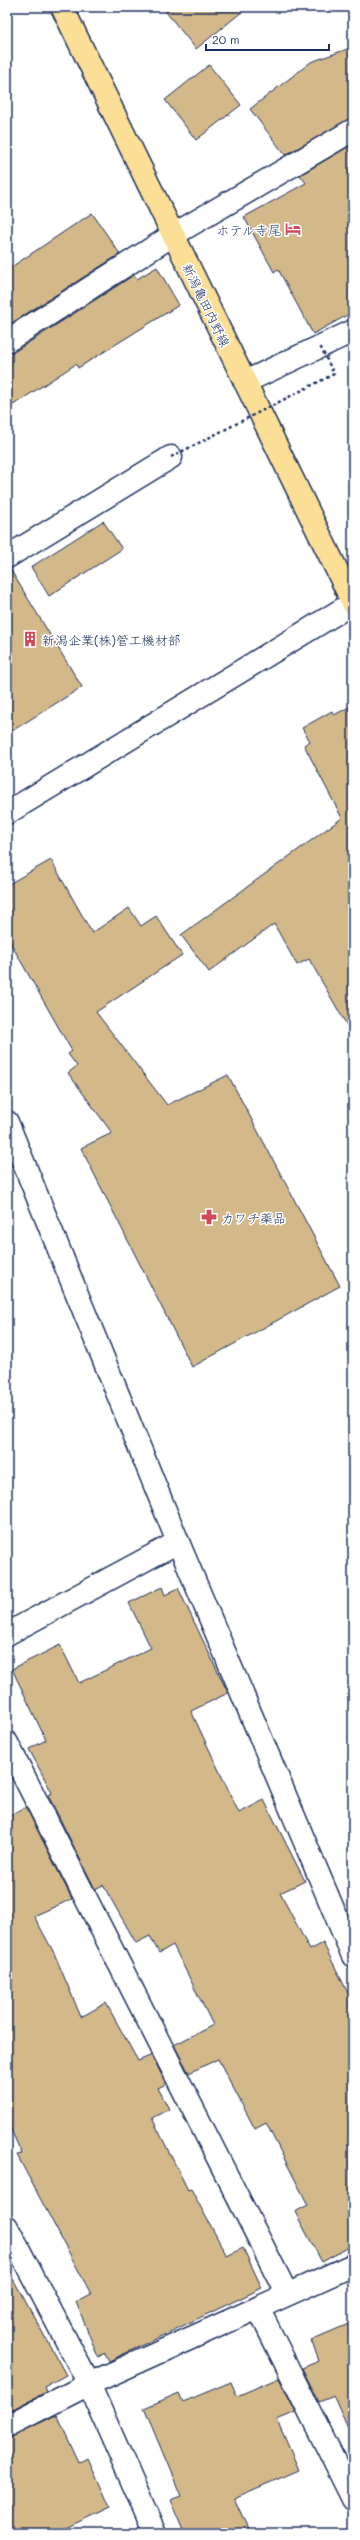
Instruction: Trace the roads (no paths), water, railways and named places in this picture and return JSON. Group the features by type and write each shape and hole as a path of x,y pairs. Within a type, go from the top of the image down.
{"main road":[{"name":"新潟亀田内野線","path":"62,7 353,603"}],"street":[{"path":"7,341 173,235 353,130"},
{"path":"245,382 353,330"},
{"path":"7,557 171,457"},
{"path":"7,813 353,603"},
{"path":"7,1122 178,1542 353,1956"},
{"path":"7,1634 178,1542"},
{"path":"7,1743 286,2294"},
{"path":"7,2227 89,2384 155,2533"},
{"path":"7,2426 89,2384 353,2265"},
{"path":"258,2308 353,2499"}],"place":[{"name":"ホテル寺尾","path":"293,229"},
{"name":"新潟企業(株)管工機材部","path":"30,639"},
{"name":"カワチ薬品","path":"209,1217"}]}
